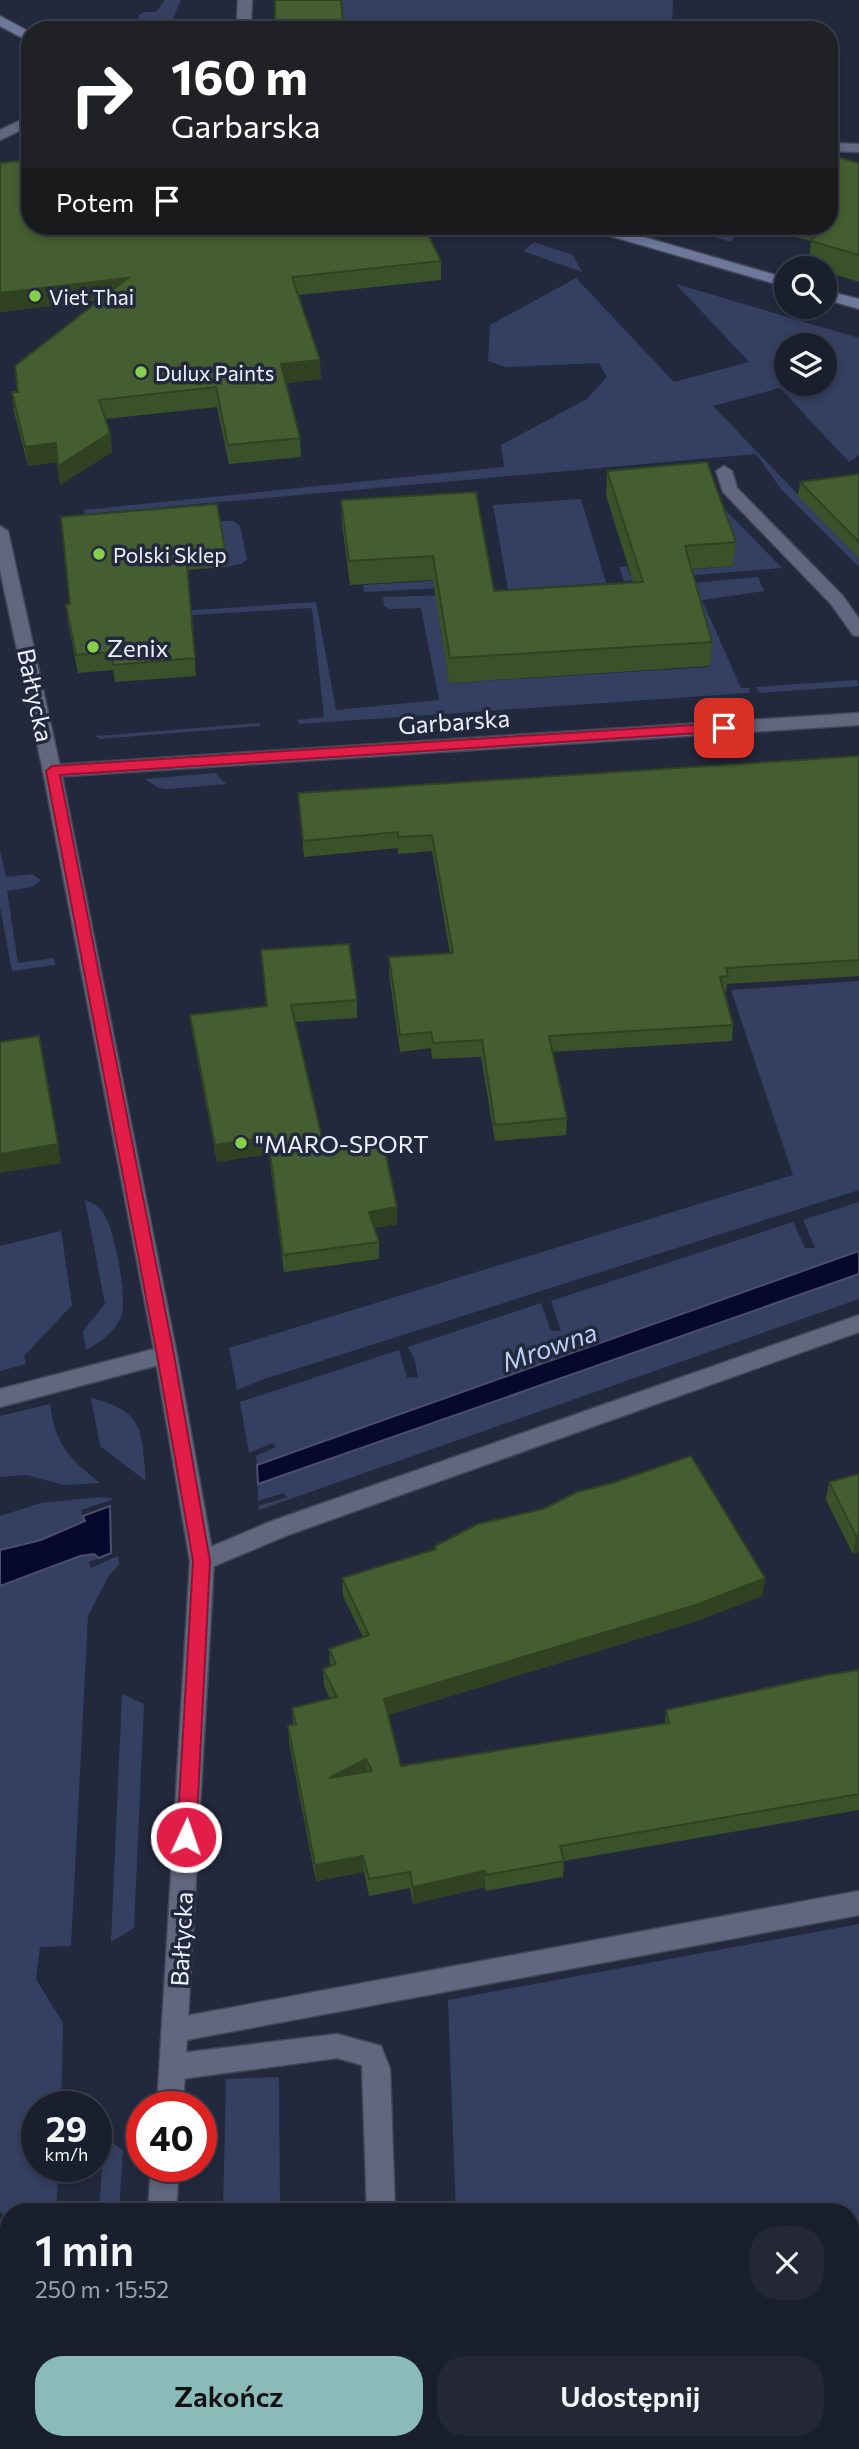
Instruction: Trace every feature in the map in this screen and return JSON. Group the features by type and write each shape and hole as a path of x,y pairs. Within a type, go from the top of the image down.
{"main road":[{"path":"0,20 21,33"},
{"path":"637,235 774,279"},
{"path":"837,298 859,304"}],"street":[{"path":"244,21 245,0"},
{"path":"0,136 21,125"},
{"path":"838,147 859,148"},
{"path":"724,471 729,489 837,600 859,631"},
{"name":"Bałtycka","path":"0,531 52,771 166,1355 201,1561 171,2091"},
{"name":"Garbarska","path":"52,771 859,719"},
{"path":"201,1561 280,1528 859,1323"},
{"path":"0,1398 166,1355"},
{"path":"176,2030 859,1903"},
{"path":"173,2067 337,2046 372,2055 377,2069 381,2203"},
{"path":"163,2203 164,2182"}],"shaded area":[{"path":"165,0 181,0 174,16 175,21 139,19 138,15 145,12 156,12"},
{"path":"341,0 673,0 672,21 343,21"},
{"path":"709,235 738,235 730,242"},
{"path":"534,242 573,255 582,272 523,251"},
{"path":"576,278 674,382 749,362 676,284 774,313 774,319 795,319 859,338 859,455 849,462 787,396 837,396 837,333 774,333 774,390 713,406 859,558 859,567 781,489 756,454 85,514 84,510 504,467 501,445 587,399 607,377 599,363 506,367 488,361 490,325"},
{"path":"706,490 782,568 624,581 619,567 627,566 630,575 734,566"},
{"path":"581,499 606,583 508,589 493,505"},
{"path":"218,521 233,521 240,526 247,559 241,564 226,567"},
{"path":"758,577 764,591 702,600 741,688 750,688 749,693 299,724 297,720 324,717 312,608 138,618 148,613 316,602 336,710 439,700 421,608 390,609 384,606 383,597 488,594 491,615 439,618 449,683 710,667 693,603 629,589"},
{"path":"483,578 484,586 364,592 363,585"},
{"path":"857,680 859,686 760,693 756,687"},
{"path":"260,723 260,726 100,739 96,736"},
{"path":"215,773 226,784 166,789 145,779"},
{"path":"0,850 6,877 32,874 41,880 33,887 7,891 18,963 54,958 55,965 12,971 0,907"},
{"path":"859,981 859,1190 261,1380 237,1390 229,1348 793,1175 731,990"},
{"path":"85,1200 99,1208 109,1224 123,1297 121,1317 115,1328 86,1350 83,1331 105,1304"},
{"path":"859,1202 859,1251 257,1465 256,1456 276,1447 273,1443 249,1453 240,1402 399,1350 407,1378 418,1377 415,1361 408,1347 541,1303 551,1331 561,1331 551,1301 793,1222 805,1248 815,1248 803,1220"},
{"path":"61,1231 72,1305 24,1356 26,1364 0,1371 0,1246"},
{"path":"859,1251 859,1274 258,1484 257,1465"},
{"path":"859,1274 859,1299 259,1510 258,1506 287,1497 284,1493 258,1501 258,1484"},
{"path":"91,1398 122,1410 137,1426 143,1449 146,1481 100,1446"},
{"path":"50,1404 52,1418 65,1450 100,1483 64,1485 26,1475 0,1477 0,1416"},
{"path":"102,1497 114,1499 81,1510 85,1521 41,1540 0,1550 0,1516 41,1503"},
{"path":"110,1506 111,1553 99,1558 94,1554 80,1556 0,1586 0,1550 41,1540 85,1521 83,1516"},
{"path":"95,1554 99,1558 89,1562 91,1568 118,1556 119,1564 108,1577 88,1616 71,1946 40,1947 36,1979 63,2023 61,2091 21,2091 21,2182 58,2182 57,2203 0,2203 0,1586 80,1556"},
{"path":"122,1694 144,1704 134,1928 111,1942"},
{"path":"859,1924 859,2203 456,2203 448,2000"},
{"path":"279,2077 280,2203 223,2203 226,2079"},
{"path":"112,2142 123,2150 120,2203 100,2203 101,2182 112,2182"}],"building":[{"path":"275,0 341,0 343,21 275,21"},
{"path":"838,157 859,163 859,255 811,241 815,235 838,235"},
{"path":"21,161 21,235 428,235 441,261 292,277 320,360 281,364 300,438 228,445 216,387 99,400 110,433 58,466 56,443 25,447 12,392 18,392 15,366 128,278 0,293 0,163"},
{"path":"707,462 736,542 685,546 712,642 450,658 433,556 349,561 341,500 476,492 494,591 643,582 607,471"},
{"path":"859,474 859,542 800,482"},
{"path":"217,504 225,549 186,553 195,658 113,665 112,652 76,655 66,605 70,604 61,517"},
{"path":"859,756 859,960 726,968 728,976 720,977 733,1025 549,1036 567,1118 495,1125 482,1040 433,1043 431,1032 400,1035 389,957 453,953 432,835 398,837 398,832 303,841 298,793"},
{"path":"349,944 357,1000 291,1005 325,1151 383,1142 397,1207 369,1212 379,1242 283,1255 268,1137 215,1145 190,1015 267,1006 261,950"},
{"path":"39,1036 58,1144 0,1154 0,1042"},
{"path":"691,1456 765,1578 699,1604 384,1699 401,1766 669,1723 666,1710 859,1670 859,1794 560,1846 564,1861 486,1875 485,1871 413,1887 410,1872 369,1879 363,1856 315,1865 288,1726 296,1724 292,1708 337,1697 323,1669 336,1664 329,1649 369,1635 342,1578 436,1549 435,1546 478,1524 543,1509 577,1492","holes":["366,1759 372,1771 329,1778"]},
{"path":"859,1474 859,1536 856,1536 829,1482"}],"place":[{"name":"Viet Thai","path":"35,296"},
{"name":"Dulux Paints","path":"141,372"},
{"name":"Polski Sklep","path":"99,554"},
{"name":"Zenix","path":"93,647"},
{"name":"\"MARO-SPORT","path":"241,1143"}],"route":[{"path":"186,1837 201,1561 166,1355 52,771 724,728"}],"water label":[{"name":"Mrowna","path":"549,1346"}]}
